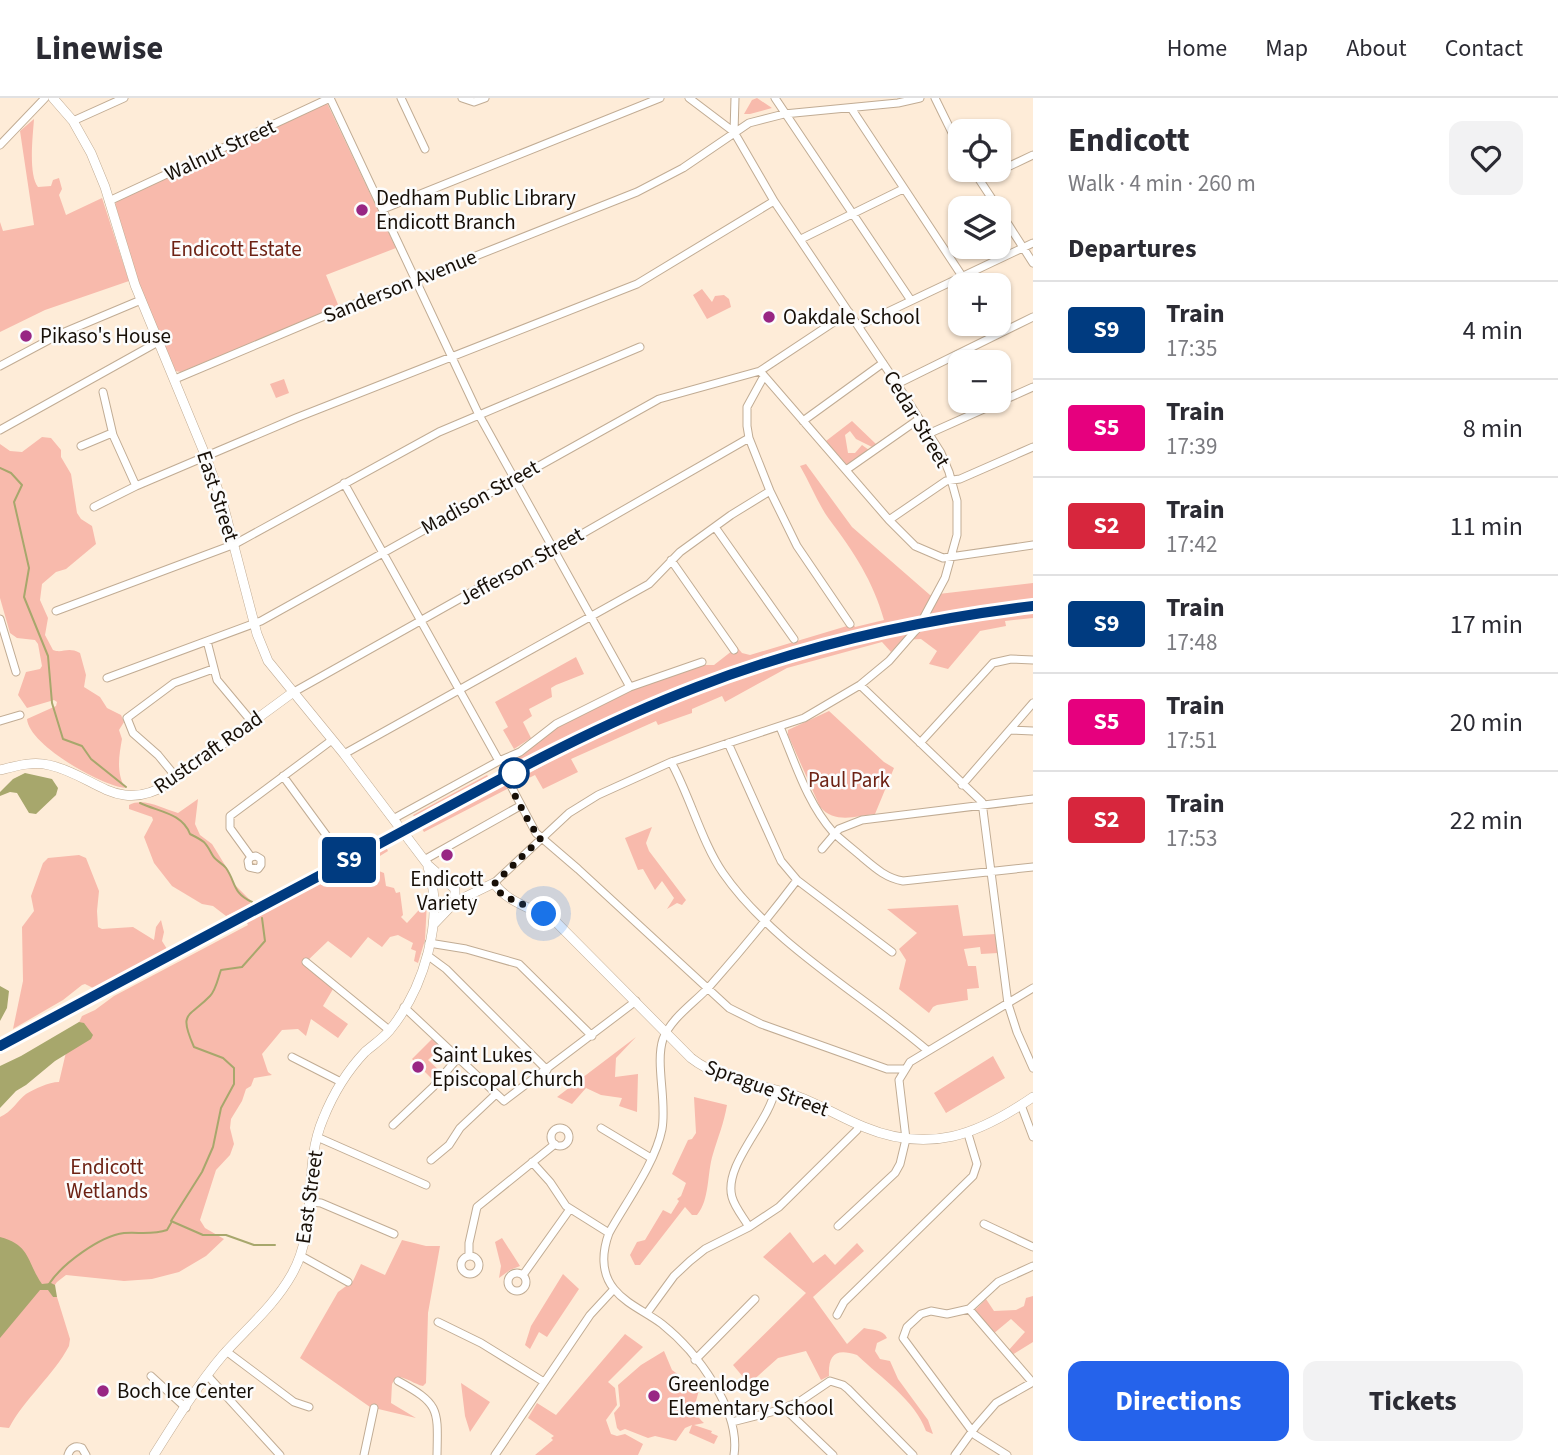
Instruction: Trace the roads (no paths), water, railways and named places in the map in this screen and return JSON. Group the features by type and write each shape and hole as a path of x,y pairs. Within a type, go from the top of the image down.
{"main road":[{"name":"East Street","path":"53,98 72,121 91,153 141,300 206,457 235,544 254,624 268,661 344,754 426,863 451,886"},
{"name":"Rustcraft Road","path":"0,770 32,763 52,765 103,789 126,796 153,791 176,778 292,693"},
{"name":"East Street","path":"154,1455 207,1376 226,1351 263,1314 286,1283 301,1256 311,1202 314,1149 324,1117 341,1082 389,1030 404,1007 413,992 427,955 433,925 433,895 426,863"},
{"path":"473,893 451,886 437,886 433,895 441,907 494,884"},
{"name":"Sprague Street","path":"494,884 502,895 544,914 557,923 703,1067 824,1107 885,1135 906,1139 930,1140 968,1134 999,1120 1033,1097"},
{"path":"451,886 452,904"},
{"name":"East Street","path":"433,925 452,904"}],"street":[{"path":"0,145 45,98"},
{"path":"72,121 124,98"},
{"path":"330,98 479,415 629,687"},
{"name":"Walnut Street","path":"109,201 330,98"},
{"path":"401,98 425,149"},
{"path":"462,98 474,102 485,98"},
{"path":"383,209 660,98"},
{"name":"Cedar Street","path":"494,884 569,813 598,795 671,762 804,718 860,685 889,661 916,630 940,589 952,557 958,519 957,500 941,453 774,201 743,152 734,132 689,98"},
{"path":"734,132 735,98"},
{"path":"775,98 910,299"},
{"name":"Sanderson Avenue","path":"174,379 660,181 719,145 748,123 784,114 851,108 866,102 920,98"},
{"path":"935,98 948,124"},
{"path":"851,108 960,273"},
{"path":"1011,165 1033,155"},
{"path":"800,239 903,189"},
{"path":"94,507 136,486 296,418 637,285 774,201"},
{"path":"1011,227 1033,263"},
{"path":"969,273 1033,243"},
{"path":"858,326 948,282"},
{"path":"0,366 60,334 141,300"},
{"name":"Madison Street","path":"107,678 254,624 659,399 762,373 849,312"},
{"path":"897,384 1033,317"},
{"path":"0,430 158,342"},
{"path":"56,611 235,544 439,432 640,346"},
{"path":"803,421 883,363"},
{"path":"850,624 797,547 770,491 749,438 747,407 762,373 889,520 915,546 933,555 952,557 1033,545"},
{"path":"928,433 1033,387"},
{"path":"103,391 112,433 136,486"},
{"path":"846,470 919,419"},
{"path":"81,446 112,433"},
{"name":"Jefferson Street","path":"292,693 554,550 749,438"},
{"path":"889,520 932,489 1033,447"},
{"path":"344,483 499,761"},
{"path":"344,754 649,584 671,560 731,515 770,491"},
{"path":"715,527 794,639"},
{"path":"671,560 734,650"},
{"path":"1,623 16,671"},
{"path":"207,641 221,685 252,722"},
{"path":"920,743 993,663 1011,659 1033,660"},
{"path":"393,819 520,752 556,724 629,687 702,662"},
{"path":"176,778 158,755 133,733 127,718 174,683 214,669"},
{"path":"860,685 984,806 1008,1004 1033,1068"},
{"path":"962,785 1033,703"},
{"path":"0,721 20,715"},
{"path":"780,727 807,791 834,833 882,874 893,880 903,881 1033,867"},
{"path":"1010,730 1033,731"},
{"path":"251,857 230,828 230,816 332,740"},
{"path":"728,743 774,849 797,880 892,952"},
{"path":"671,762 721,870 742,896 766,921 928,1051"},
{"path":"283,776 332,843"},
{"path":"510,786 541,838 578,869 706,989 739,1015 887,1069 904,1069"},
{"path":"822,849 834,833 862,820 1033,799"},
{"path":"426,863 520,806"},
{"path":"734,1455 732,1422 723,1397 674,1334 614,1289 606,1274 604,1248 608,1233 651,1158 662,1129 662,1040 667,1031 766,921 797,880"},
{"path":"429,943 466,949 519,964 592,1036"},
{"path":"427,955 446,970 547,1070"},
{"path":"306,962 389,1030"},
{"path":"838,1226 895,1172 900,1164 906,1139 899,1080 904,1069 910,1062 1033,988"},
{"path":"404,1007 504,1101 636,1002"},
{"path":"292,1057 341,1082"},
{"path":"393,1125 433,1087 457,1059"},
{"path":"887,1069 899,1080"},
{"path":"749,1227 732,1197 732,1176 769,1108 775,1090"},
{"path":"431,1160 449,1145 460,1128 495,1095"},
{"path":"1021,1105 1033,1137"},
{"path":"647,1313 674,1276 690,1261 779,1207 859,1125"},
{"path":"601,1128 651,1158"},
{"path":"837,1315 844,1302 974,1176 977,1164 968,1134"},
{"path":"317,1137 426,1185"},
{"path":"469,1256 477,1207 555,1144"},
{"path":"532,1162 570,1209 608,1233"},
{"path":"311,1202 321,1203 394,1234"},
{"path":"523,1275 570,1209"},
{"path":"984,1224 1033,1247"},
{"path":"301,1256 348,1282"},
{"path":"1007,1455 982,1442 972,1432 903,1338 907,1327 926,1312 947,1314 968,1309 998,1282 1033,1266"},
{"path":"495,1455 590,1315 614,1289"},
{"path":"695,1360 755,1299"},
{"path":"955,1455 996,1403 1033,1382 968,1309"},
{"path":"438,1322 481,1343 544,1382"},
{"path":"226,1351 295,1402 309,1407"},
{"path":"151,1376 186,1408"},
{"path":"207,1376 280,1455"},
{"path":"398,1381 421,1393 436,1410 437,1455"},
{"path":"732,1422 784,1408 824,1383 836,1381 848,1389 913,1455"},
{"path":"364,1455 374,1408"},
{"path":"784,1408 833,1455"},
{"path":"68,1455 71,1449 76,1447 84,1450 86,1455"}],"waterway":[{"path":"0,468 11,473 22,485 14,502 29,568 24,597 48,656 52,703 63,739 82,746 91,759 126,787"},
{"path":"140,803 176,817 190,834 204,843 214,858 226,868 241,895 252,902"},
{"path":"262,918 265,941 242,967 221,970 212,993 191,1012 186,1021 194,1047 223,1058 234,1068 234,1084 221,1108 213,1147 202,1172 171,1221 203,1235 226,1235 254,1245 275,1245"},
{"path":"49,1284 72,1260 104,1239 124,1233 162,1232 167,1230 171,1223"}],"railway":[{"path":"0,1049 537,763 616,724 697,690 820,649 905,629 1033,609"}],"train":[{"name":"S9","path":"0,1046 543,757 662,701 742,670 837,642 904,626 1033,606"}],"place":[{"name":"Dedham Public Library Endicott Branch","path":"362,210"},
{"name":"Oakdale School","path":"769,317"},
{"name":"Pikaso's House","path":"26,336"},
{"name":"Endicott Variety","path":"447,855"},
{"name":"Saint Lukes Episcopal Church","path":"418,1067"},
{"name":"Boch Ice Center","path":"103,1391"},
{"name":"Greenlodge Elementary School","path":"654,1396"}],"park label":[{"name":"Endicott Estate","path":"236,249"},
{"name":"Paul Park","path":"849,780"},
{"name":"Endicott Wetlands","path":"107,1179"}]}
